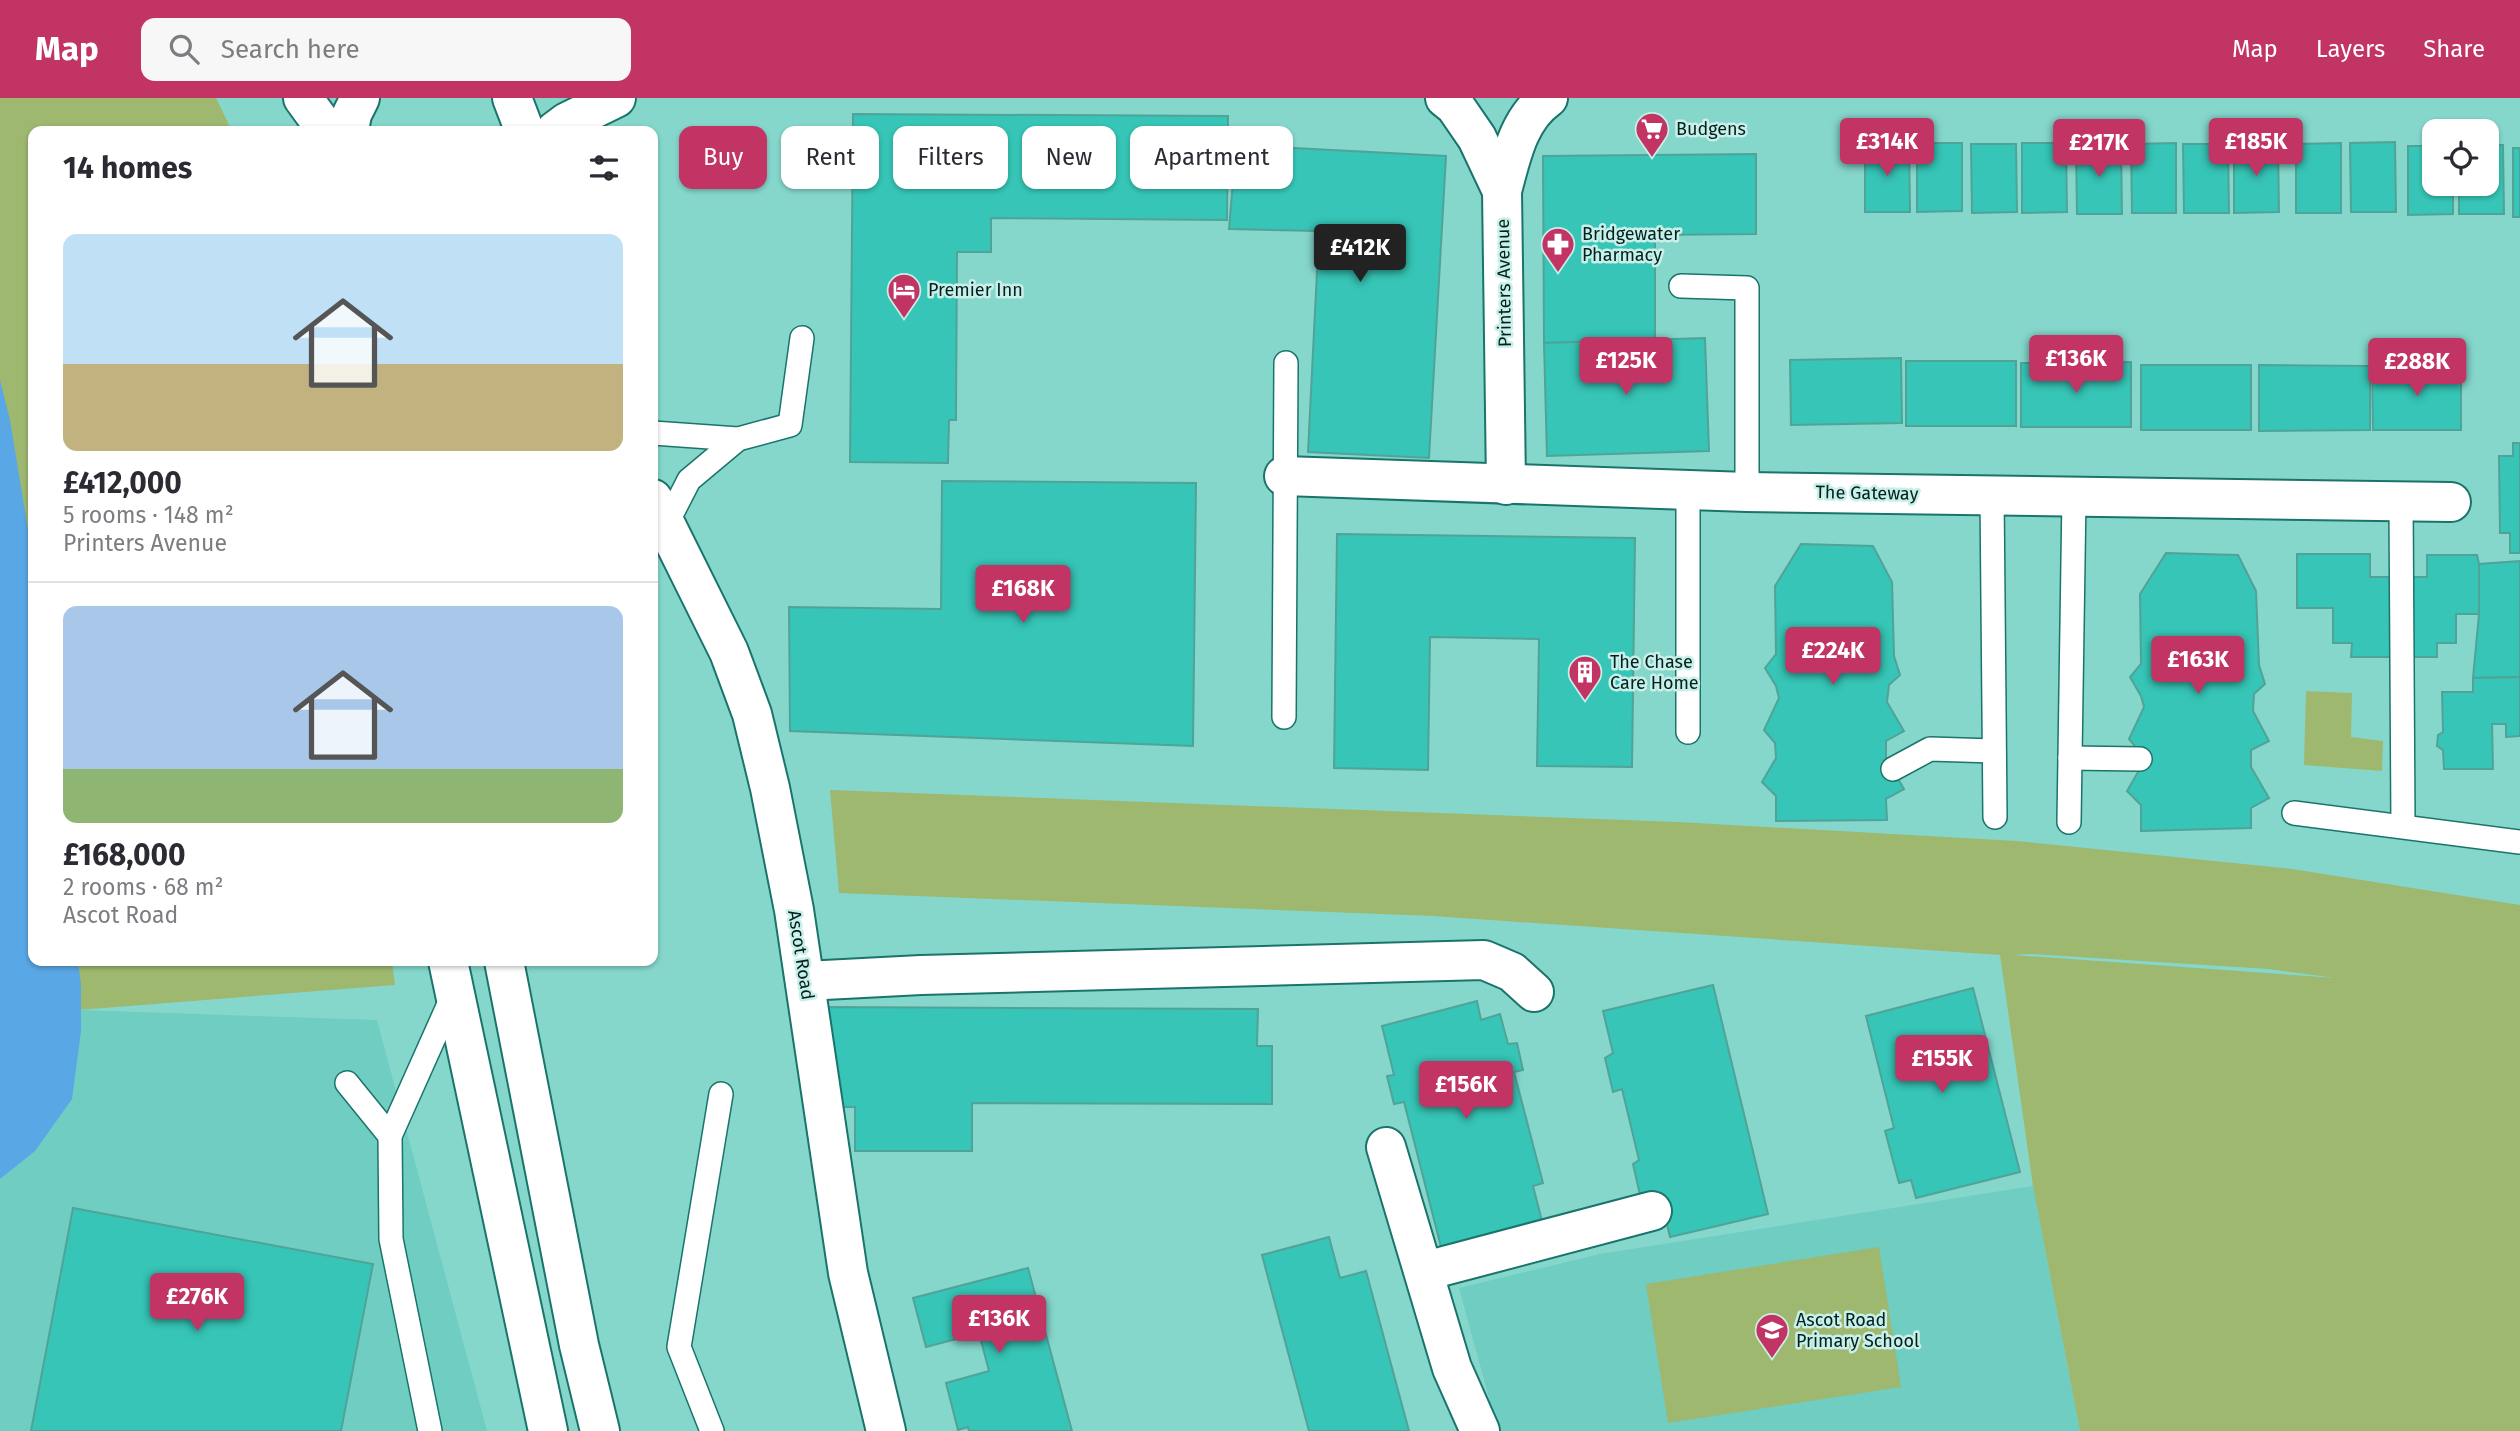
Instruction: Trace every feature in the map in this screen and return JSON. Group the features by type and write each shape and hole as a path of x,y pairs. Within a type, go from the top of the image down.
{"street":[{"path":"303,98 323,126"},
{"path":"350,126 359,98"},
{"path":"512,98 522,126"},
{"path":"562,126 616,98"},
{"name":"Printers Avenue","path":"1445,98 1455,106 1477,138 1502,191 1506,485"},
{"path":"1502,191 1517,138 1539,104 1548,98"},
{"name":"The Gateway","path":"1284,476 1747,492 2451,502"},
{"name":"Ascot Road","path":"659,512 729,652 752,714 776,815 794,910 848,1273 886,1431"},
{"path":"804,981 921,975 1484,960 1513,972 1534,992"},
{"path":"504,966 579,1345 600,1431"},
{"path":"451,976 548,1431"},
{"path":"1386,1147 1425,1270 1452,1368 1480,1431"},
{"path":"1425,1270 1652,1210"}],"lane":[{"path":"1681,286 1747,288 1747,492"},
{"path":"658,433 738,439 790,425 802,338"},
{"path":"1284,717 1286,363"},
{"path":"659,512 689,480 738,439"},
{"path":"1688,490 1688,732"},
{"path":"1992,494 1995,817"},
{"path":"2069,822 2074,496"},
{"path":"2400,501 2403,827"},
{"path":"1893,769 1930,750 1994,751"},
{"path":"2070,758 2140,759"},
{"path":"2294,813 2520,842"},
{"path":"430,1431 391,1239 390,1136 451,976"},
{"path":"346,1083 390,1136"},
{"path":"712,1431 679,1347 721,1094"}],"shaded area":[{"path":"0,98 216,98 230,126 28,126 28,590 0,423"},
{"path":"2306,691 2352,693 2351,737 2383,741 2382,771 2304,765"},
{"path":"830,790 1678,822 2017,841 2292,869 2520,905 2520,1431 2080,1431 2033,1186 2000,955 1433,916 839,893","holes":["2031,954 2268,969 2336,978 2013,955"]},
{"path":"73,966 393,966 395,985 78,1010"},
{"path":"78,1010 377,1020 487,1431 0,1431 0,1171"},
{"name":"Ascot Road Primary School","path":"2033,1186 2080,1431 1498,1431 1459,1288 1600,1254"},
{"path":"1879,1247 1901,1387 1668,1423 1646,1284"}],"water":[{"path":"0,380 10,420 28,530 28,966 79,966 81,1031 72,1099 35,1151 0,1179"}],"building":[{"name":"Premier Inn","path":"853,114 1228,116 1228,126 1130,126 1130,189 1227,189 1227,220 991,218 991,252 957,252 956,420 949,420 948,463 850,462 852,189 879,189 879,126 853,126"},
{"path":"2395,142 2396,212 2351,212 2350,143"},
{"path":"1865,143 1909,143 1910,212 1865,212"},
{"path":"1917,143 1962,143 1962,211 1917,212"},
{"path":"2022,143 2066,143 2067,212 2022,213"},
{"path":"2176,143 2176,213 2132,213 2131,144"},
{"path":"2278,143 2279,212 2234,213 2234,144"},
{"path":"2341,143 2341,213 2296,213 2296,144"},
{"path":"1971,144 2016,144 2017,212 1972,213"},
{"path":"2121,144 2122,214 2077,214 2076,145"},
{"path":"2183,144 2228,144 2229,213 2184,213"},
{"path":"2499,145 2503,145 2504,214 2459,214 2459,196 2499,196"},
{"path":"2408,146 2422,146 2422,196 2453,196 2453,214 2408,215"},
{"path":"1293,148 1446,156 1429,458 1308,452 1319,231 1229,229 1232,189 1293,189"},
{"path":"2513,148 2520,148 2520,217 2513,217"},
{"path":"1756,154 1756,234 1655,235 1655,340 1544,343 1543,156"},
{"path":"1705,338 1709,451 1547,456 1544,343"},
{"path":"1901,358 1902,423 1791,425 1790,360"},
{"path":"1906,361 2016,361 2016,426 1906,426"},
{"path":"2131,362 2131,427 2021,427 2021,363"},
{"path":"2141,365 2251,365 2251,430 2141,430"},
{"path":"2259,365 2370,366 2370,430 2259,431"},
{"path":"2461,366 2461,430 2373,430 2372,367"},
{"path":"2513,443 2520,443 2520,553 2510,553 2510,533 2500,533 2499,456 2513,456"},
{"path":"942,481 1196,483 1193,746 790,731 789,607 941,609"},
{"name":"The Chase Care Home","path":"1337,534 1635,538 1632,767 1537,766 1539,639 1430,637 1428,770 1334,768"},
{"path":"1801,544 1873,546 1892,582 1894,656 1900,675 1889,685 1887,702 1904,731 1886,741 1886,758 1904,789 1886,799 1887,820 1776,821 1776,796 1762,782 1776,758 1775,743 1764,730 1779,698 1776,686 1765,668 1776,654 1775,586"},
{"path":"2166,553 2238,555 2256,591 2259,665 2265,684 2254,694 2253,711 2269,741 2251,750 2251,767 2269,798 2251,808 2251,828 2141,831 2141,805 2127,791 2141,767 2140,752 2129,739 2144,707 2130,677 2141,664 2140,594"},
{"path":"2297,554 2370,554 2370,577 2427,577 2427,555 2477,555 2479,614 2456,614 2456,643 2437,643 2437,657 2351,657 2352,643 2333,643 2333,608 2297,608"},
{"path":"2520,561 2520,677 2473,678 2479,614 2479,564"},
{"path":"2520,677 2520,736 2506,737 2506,724 2492,724 2493,769 2444,769 2443,750 2437,746 2438,735 2443,732 2442,692 2473,692 2473,678"},
{"path":"1713,985 1768,1214 1670,1237 1661,1199 1642,1204 1633,1164 1639,1160 1622,1089 1613,1092 1605,1058 1613,1053 1603,1011"},
{"path":"1973,988 2020,1172 1916,1198 1911,1180 1899,1183 1885,1131 1894,1128 1866,1016"},
{"path":"1477,1001 1481,1020 1500,1014 1508,1044 1517,1043 1523,1070 1514,1072 1543,1183 1533,1186 1543,1225 1508,1230 1441,1247 1404,1102 1394,1104 1387,1076 1394,1075 1382,1026"},
{"path":"827,1007 1258,1009 1257,1046 1272,1046 1272,1104 972,1103 972,1151 855,1151 855,1107 833,1107"},
{"path":"73,1208 373,1264 341,1431 31,1431"},
{"path":"1329,1237 1340,1278 1366,1271 1409,1431 1309,1431 1262,1255"},
{"path":"1028,1268 1072,1431 969,1431 968,1427 958,1430 946,1383 989,1371 979,1333 926,1347 913,1298"}],"place":[{"name":"Budgens","path":"1652,159"},
{"name":"Bridgewater Pharmacy","path":"1558,274"},
{"name":"Premier Inn","path":"904,320"},
{"name":"The Chase Care Home","path":"1585,702"},
{"name":"Ascot Road Primary School","path":"1772,1360"}]}
